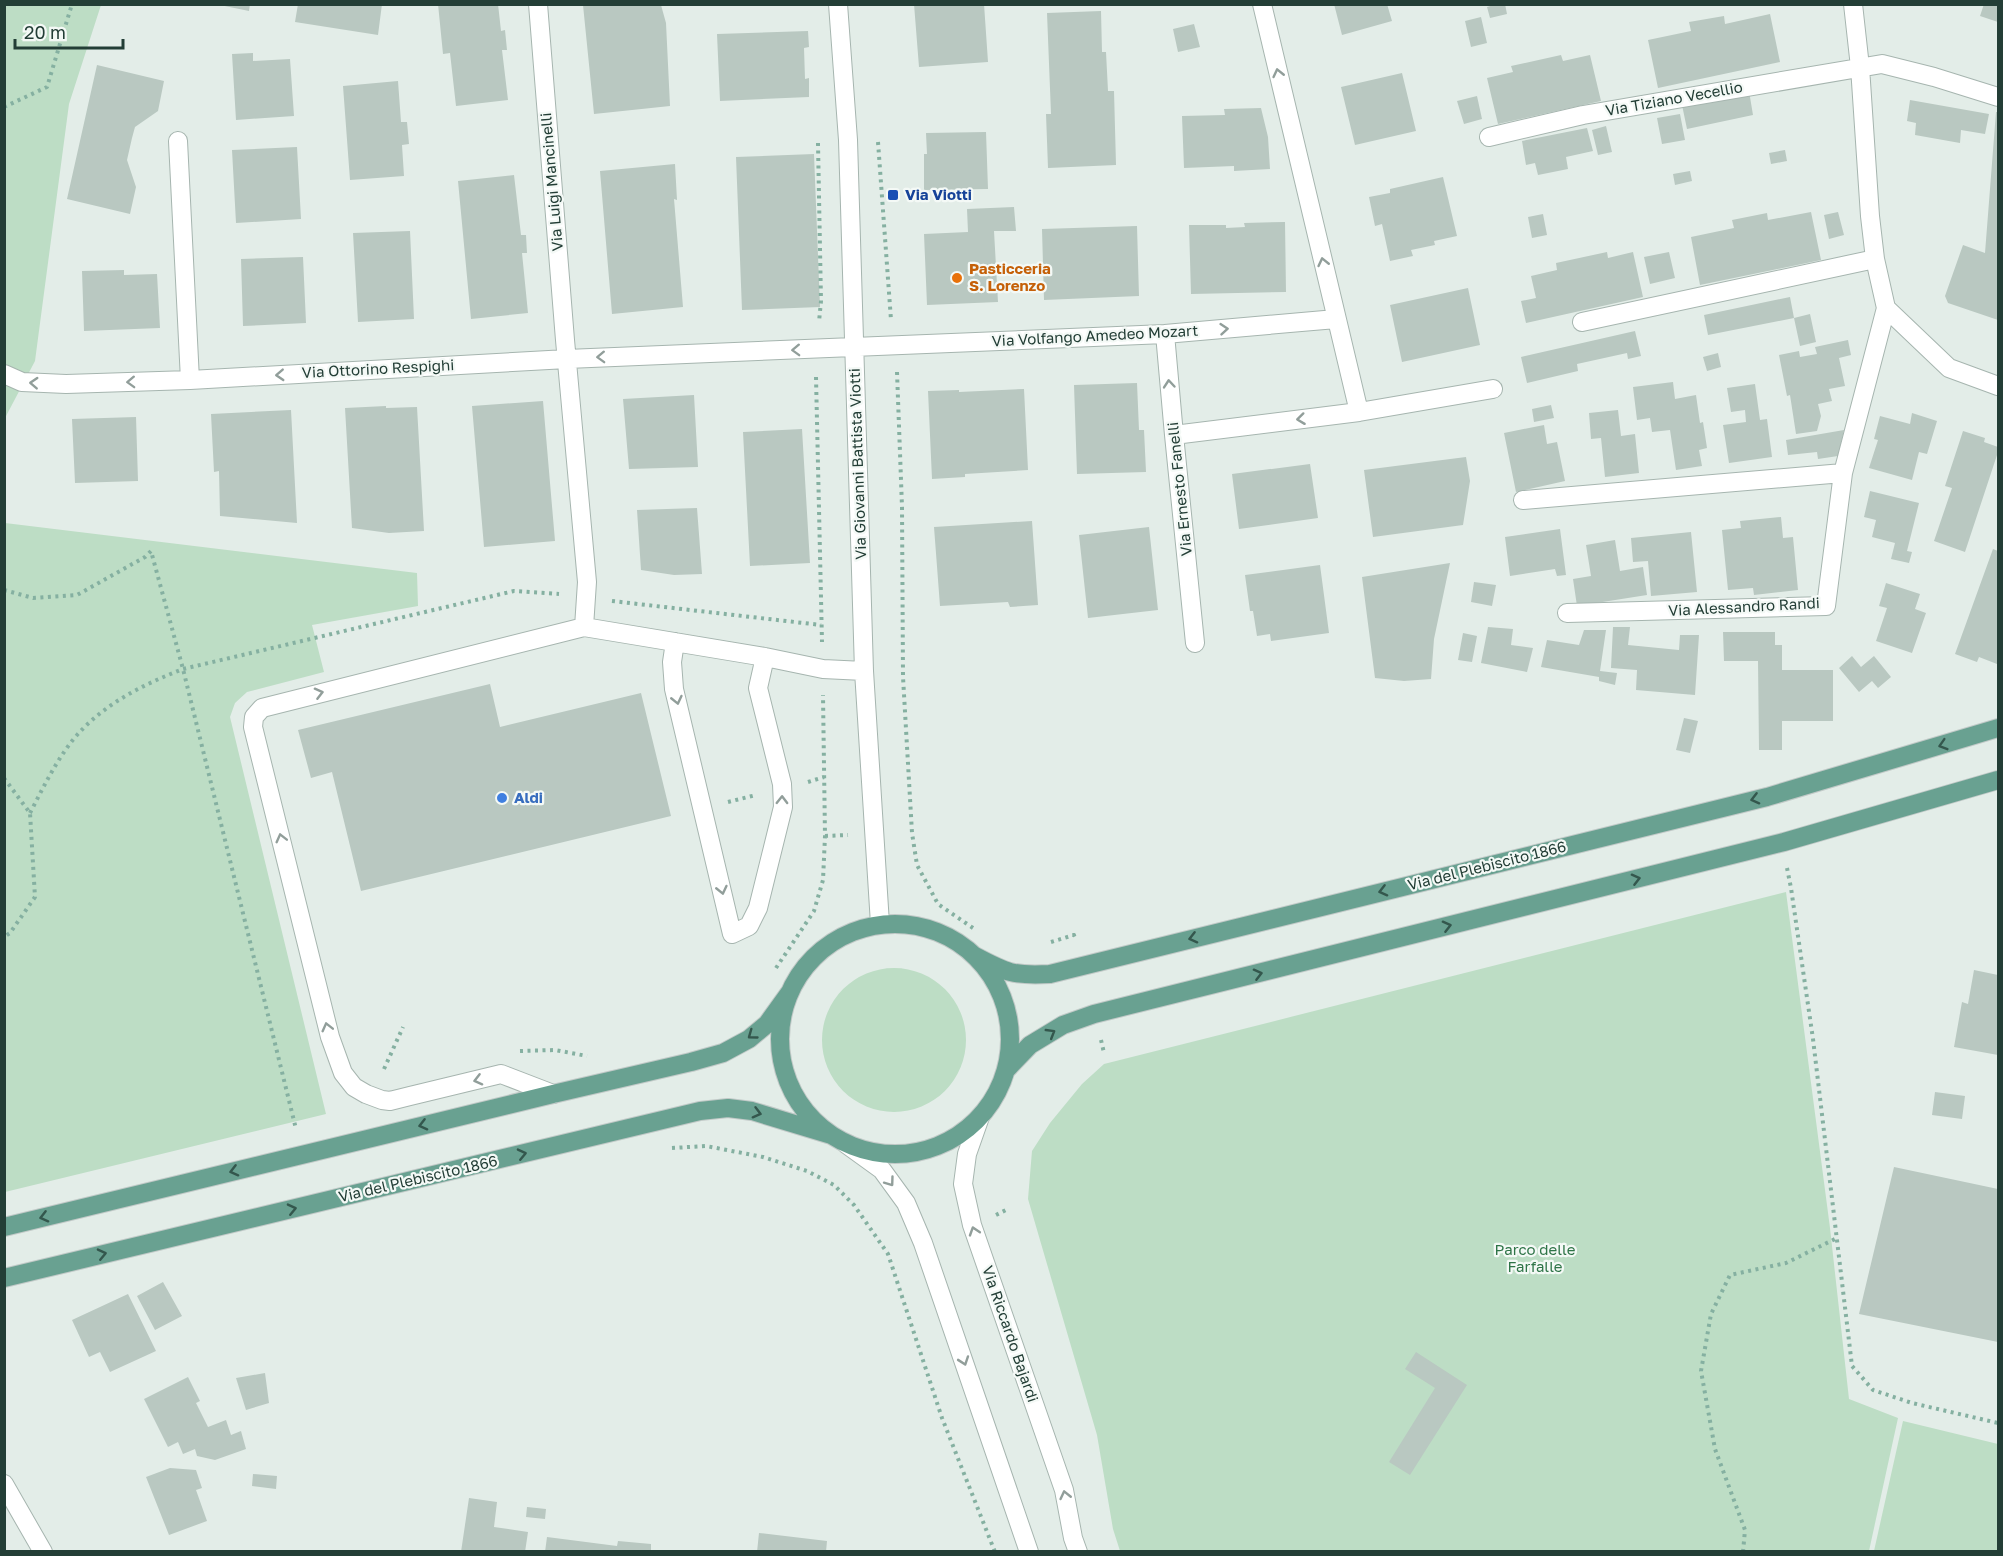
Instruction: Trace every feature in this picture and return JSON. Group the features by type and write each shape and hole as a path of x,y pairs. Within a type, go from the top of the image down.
{"main road":[{"name":"Via del Plebiscito 1866","path":"975,956 1005,972 1025,975 1050,974 1767,797 1998,728"},
{"path":"1006,1070 1030,1045 1063,1025 1094,1014 1784,842 1998,780"},
{"path":"4,1227 723,1053 749,1039 767,1024 806,966 828,945 855,930 880,924 910,924 934,930 956,941 975,956 999,989 1010,1029 1006,1070"},
{"path":"790,992 781,1023 781,1055 790,1086 807,1113 839,1139"},
{"name":"Via del Plebiscito 1866","path":"4,1278 700,1111 728,1108 752,1110 875,1153 904,1154 932,1148 958,1136 980,1117 996,1095 1006,1070"}],"street":[{"name":"Via Luigi Mancinelli","path":"538,4 567,359"},
{"name":"Via Giovanni Battista Viotti","path":"838,4 848,140 864,671 880,924"},
{"path":"1262,4 1359,412"},
{"path":"1853,4 1860,67 1870,216 1875,259 1886,308 1949,368 1998,386"},
{"name":"Via Tiziano Vecellio","path":"1489,137 1584,115 1882,64 1907,69 1998,97"},
{"path":"178,141 190,380"},
{"path":"1582,322 1875,259"},
{"name":"Via Alessandro Randi","path":"1567,613 1826,606 1843,473 1886,308"},
{"name":"Via Volfango Amedeo Mozart","path":"854,347 1165,333 1336,319"},
{"name":"Via Ernesto Fanelli","path":"1165,333 1196,643"},
{"name":"Via Ottorino Respighi","path":"4,374 22,382 66,384 190,380 567,359 854,347"},
{"path":"567,359 587,582 584,627"},
{"path":"1174,435 1359,412 1494,389"},
{"path":"1523,500 1843,473"},
{"path":"553,1094 501,1074 390,1101 366,1094 354,1087 343,1073 330,1037 253,727 254,717 262,708 584,627 823,669 864,671"},
{"path":"675,642 672,662 674,689 732,934 749,926 758,908 783,807 782,784 758,688 765,657"},
{"name":"Via Riccardo Bajardi","path":"980,1117 967,1154 963,1184 972,1225 1064,1490 1073,1538 1078,1551"},
{"path":"839,1139 882,1170 906,1203 923,1243 1029,1551"},
{"path":"4,1484 43,1551"}],"path":[{"path":"4,107 47,87 72,4"},
{"path":"878,134 890,298"},
{"path":"817,135 821,301"},
{"path":"898,373 903,677 915,855 917,866 938,904 980,933"},
{"path":"774,970 814,911 823,880 825,836 823,669 816,388"},
{"path":"4,590 33,598 77,595 151,552 183,669 296,1130"},
{"path":"4,937 10,933 35,897 30,813 53,768 73,740 94,718 120,699 183,669 514,591 569,595"},
{"path":"609,600 821,625"},
{"path":"4,778 30,813"},
{"path":"726,803 758,795"},
{"path":"1787,867 1813,1039 1852,1366 1873,1390 1912,1403 1998,1423"},
{"path":"1048,944 1074,935"},
{"path":"383,1069 403,1027"},
{"path":"706,1146 763,1157 807,1171 834,1185 854,1205 888,1254 942,1418 995,1551"},
{"path":"1743,1551 1745,1530 1714,1449 1701,1371 1711,1314 1730,1275 1786,1263 1837,1238"}],"green space":[{"path":"5,5 101,5 69,104 35,361 5,418"},
{"path":"5,523 417,573 418,606 312,625 324,672 247,692 235,703 230,717 326,1114 5,1192"},
{"name":"Parco delle Farfalle","path":"1786,892 1830,1228 1849,1399 1898,1418 1869,1551 1120,1551 1113,1529 1097,1435 1028,1199 1032,1151 1050,1123 1082,1084 1104,1064"},
{"path":"894,968 922,973 945,989 961,1012 966,1040 961,1068 945,1091 922,1107 894,1112 866,1107 843,1091 827,1068 822,1040 827,1012 843,989 866,973"},
{"path":"1903,1421 1998,1444 1998,1551 1874,1551"}],"building":[{"path":"215,4 250,4 249,11"},
{"path":"298,4 382,4 378,35 295,22"},
{"path":"438,4 498,4 501,31 505,30 507,50 502,50 508,100 456,106 450,53 443,54"},
{"path":"914,4 984,4 988,62 919,67"},
{"path":"1334,4 1387,4 1392,21 1342,35"},
{"path":"1505,4 1507,14 1490,18 1487,7"},
{"path":"1984,4 1998,4 1998,22 1980,16"},
{"path":"583,5 661,5 666,23 670,106 594,114"},
{"path":"1101,11 1102,52 1106,52 1108,91 1114,91 1116,165 1048,168 1046,114 1051,114 1047,13"},
{"path":"1770,14 1780,62 1658,88 1648,40 1691,31 1689,22 1724,16 1725,24"},
{"path":"1481,17 1487,43 1471,47 1465,21"},
{"path":"1194,24 1200,47 1178,52 1173,29"},
{"path":"808,31 809,47 804,48 805,79 809,78 809,97 720,101 717,34"},
{"path":"253,53 253,61 290,59 294,116 236,120 232,54"},
{"path":"1561,55 1563,61 1590,55 1601,101 1498,124 1487,78 1513,72 1511,66"},
{"path":"97,65 164,81 158,111 135,127 132,138 127,160 136,187 130,214 67,199"},
{"path":"1402,73 1416,131 1355,145 1341,87"},
{"path":"398,81 401,122 407,122 409,144 402,145 404,176 350,180 343,86"},
{"path":"1749,91 1753,115 1687,129 1682,105"},
{"path":"1477,96 1482,119 1464,124 1457,101"},
{"path":"1910,100 1989,114 1985,134 1961,130 1960,143 1915,135 1916,123 1907,121"},
{"path":"1261,108 1268,137 1270,169 1234,171 1234,166 1184,168 1182,116 1225,115 1224,109"},
{"path":"1996,112 1998,112 1998,320 1948,303 1945,296 1963,245 1985,253"},
{"path":"1680,114 1685,140 1662,144 1657,118"},
{"path":"1606,126 1612,152 1598,155 1592,130"},
{"path":"1587,128 1593,151 1566,157 1568,169 1538,175 1535,163 1526,165 1522,141"},
{"path":"986,132 988,189 924,190 926,133"},
{"path":"297,147 301,219 236,223 232,150"},
{"path":"1785,150 1787,161 1771,164 1769,153"},
{"path":"814,154 820,307 742,310 736,157"},
{"path":"675,164 677,200 674,199 683,307 612,314 600,171"},
{"path":"1690,171 1692,181 1675,185 1673,174"},
{"path":"514,175 521,235 526,235 527,253 522,253 528,313 471,319 458,181"},
{"path":"1443,177 1457,236 1434,241 1435,245 1411,250 1413,256 1390,261 1382,224 1375,226 1369,197 1390,193 1390,189"},
{"path":"1014,207 1016,231 994,231 998,302 927,305 924,234 968,232 967,209"},
{"path":"1811,212 1821,260 1700,285 1691,237 1734,228 1732,220 1767,213 1768,220"},
{"path":"1838,212 1844,235 1829,239 1824,215"},
{"path":"1543,214 1547,235 1532,238 1528,217"},
{"path":"1285,222 1286,292 1191,294 1189,225 1226,225 1226,228 1245,227 1244,223"},
{"path":"1137,226 1139,296 1044,300 1042,229"},
{"path":"410,231 414,319 358,322 353,233"},
{"path":"1607,252 1608,258 1633,252 1643,297 1526,323 1521,301 1536,298 1531,276 1557,270 1556,263"},
{"path":"1669,252 1675,278 1650,284 1644,257"},
{"path":"303,257 306,323 243,326 241,259"},
{"path":"124,270 124,275 157,274 160,328 84,331 82,271"},
{"path":"1468,288 1480,345 1402,362 1390,305"},
{"path":"1790,297 1794,318 1708,335 1704,315"},
{"path":"1810,314 1816,342 1800,346 1794,318"},
{"path":"1635,331 1641,356 1628,359 1627,353 1577,364 1578,371 1527,383 1521,357"},
{"path":"1848,340 1851,355 1839,358 1845,386 1829,389 1832,401 1818,404 1821,416 1817,431 1796,434 1790,395 1787,396 1779,355 1799,351 1800,357 1817,354 1815,347"},
{"path":"1718,353 1721,367 1707,371 1703,357"},
{"path":"1673,382 1675,399 1696,395 1707,448 1699,450 1702,466 1676,470 1670,430 1652,432 1650,418 1637,420 1633,387"},
{"path":"1137,383 1139,430 1144,430 1146,472 1077,474 1074,385"},
{"path":"1755,384 1760,420 1767,419 1772,457 1729,463 1723,425 1746,422 1745,410 1731,412 1727,388"},
{"path":"1024,389 1028,470 965,474 965,477 932,479 928,391"},
{"path":"694,395 698,467 629,469 623,399"},
{"path":"543,401 555,541 484,547 472,406"},
{"path":"1551,405 1554,418 1534,422 1532,409"},
{"path":"386,406 386,408 417,407 424,531 389,533 352,528 345,408"},
{"path":"291,410 297,523 220,516 219,471 214,472 211,414"},
{"path":"1618,410 1621,436 1635,434 1639,473 1605,477 1601,438 1591,439 1589,413"},
{"path":"1912,413 1937,421 1927,454 1919,452 1912,480 1869,468 1878,440 1874,439 1880,416 1910,424"},
{"path":"136,417 138,481 75,483 72,419"},
{"path":"1544,425 1547,444 1557,442 1565,481 1516,492 1504,433"},
{"path":"802,429 810,563 750,566 743,432"},
{"path":"1844,430 1838,456 1818,459 1817,452 1788,455 1786,440"},
{"path":"1963,431 1985,438 1984,442 1998,447 1965,552 1934,541 1952,488 1945,486"},
{"path":"1466,457 1470,481 1463,525 1373,537 1364,470"},
{"path":"1310,464 1318,518 1239,529 1232,474"},
{"path":"1870,491 1919,503 1907,551 1912,552 1909,563 1891,559 1895,543 1872,537 1876,520 1864,517"},
{"path":"697,508 702,574 674,575 641,570 637,510"},
{"path":"1781,517 1783,538 1793,537 1798,590 1754,595 1753,588 1728,590 1722,530 1741,528 1740,521"},
{"path":"1032,521 1038,605 1010,607 1008,602 940,606 934,527"},
{"path":"1149,527 1158,610 1088,618 1079,535"},
{"path":"1560,529 1566,575 1557,576 1555,569 1510,576 1505,537"},
{"path":"1691,532 1697,592 1651,596 1648,561 1633,562 1631,538"},
{"path":"1615,540 1620,571 1643,567 1647,595 1577,606 1573,579 1591,576 1586,545"},
{"path":"1993,549 1998,551 1997,664 1979,657 1977,662 1955,654"},
{"path":"1450,563 1434,639 1431,679 1404,681 1375,678 1362,577"},
{"path":"1320,565 1329,633 1271,641 1270,634 1257,636 1253,611 1250,611 1245,575"},
{"path":"1474,582 1496,585 1492,606 1471,602"},
{"path":"1886,583 1920,594 1915,609 1926,613 1912,653 1876,641 1887,608 1879,606"},
{"path":"1488,627 1513,629 1511,645 1533,648 1527,672 1481,663"},
{"path":"1613,627 1630,627 1628,645 1679,650 1680,635 1699,635 1695,695 1636,690 1637,670 1611,668"},
{"path":"1584,630 1606,630 1600,671 1617,673 1615,685 1599,681 1599,677 1541,667 1547,640 1579,645"},
{"path":"1723,632 1775,632 1775,645 1782,645 1782,670 1833,670 1833,721 1782,721 1782,750 1759,750 1758,661 1724,661"},
{"path":"1463,633 1477,636 1472,662 1458,660"},
{"path":"1852,656 1861,667 1874,656 1891,677 1878,688 1872,681 1859,692 1839,668"},
{"name":"Aldi","path":"490,684 500,727 641,693 671,816 361,891 332,772 311,778 298,730"},
{"path":"1684,718 1698,721 1690,753 1676,750"},
{"path":"1974,970 1998,975 1998,1055 1954,1047 1962,1002 1968,1004"},
{"path":"1935,1092 1965,1096 1962,1119 1932,1115"},
{"path":"1894,1167 1998,1189 1998,1342 1859,1314"},
{"path":"163,1282 182,1316 155,1330 137,1296"},
{"path":"128,1294 156,1351 110,1372 100,1352 89,1357 72,1320"},
{"path":"1416,1352 1467,1385 1410,1475 1389,1462 1435,1388 1405,1369"},
{"path":"265,1373 269,1403 246,1410 236,1378"},
{"path":"188,1377 200,1401 196,1403 208,1427 226,1420 231,1435 241,1431 246,1449 215,1460 197,1456 195,1449 183,1454 178,1442 168,1447 144,1399"},
{"path":"170,1468 196,1470 202,1488 196,1490 207,1521 169,1535 146,1477"},
{"path":"253,1474 277,1476 276,1489 252,1486"},
{"path":"469,1498 497,1502 494,1527 528,1532 525,1552 461,1552"},
{"path":"527,1507 546,1509 545,1519 526,1517"},
{"path":"759,1533 827,1541 826,1552 757,1552"},
{"path":"547,1537 617,1546 618,1541 651,1544 651,1552 545,1552"}],"place":[{"name":"Via Viotti","path":"893,195"},
{"name":"Pasticceria S. Lorenzo","path":"957,278"},
{"name":"Aldi","path":"502,798"}]}
